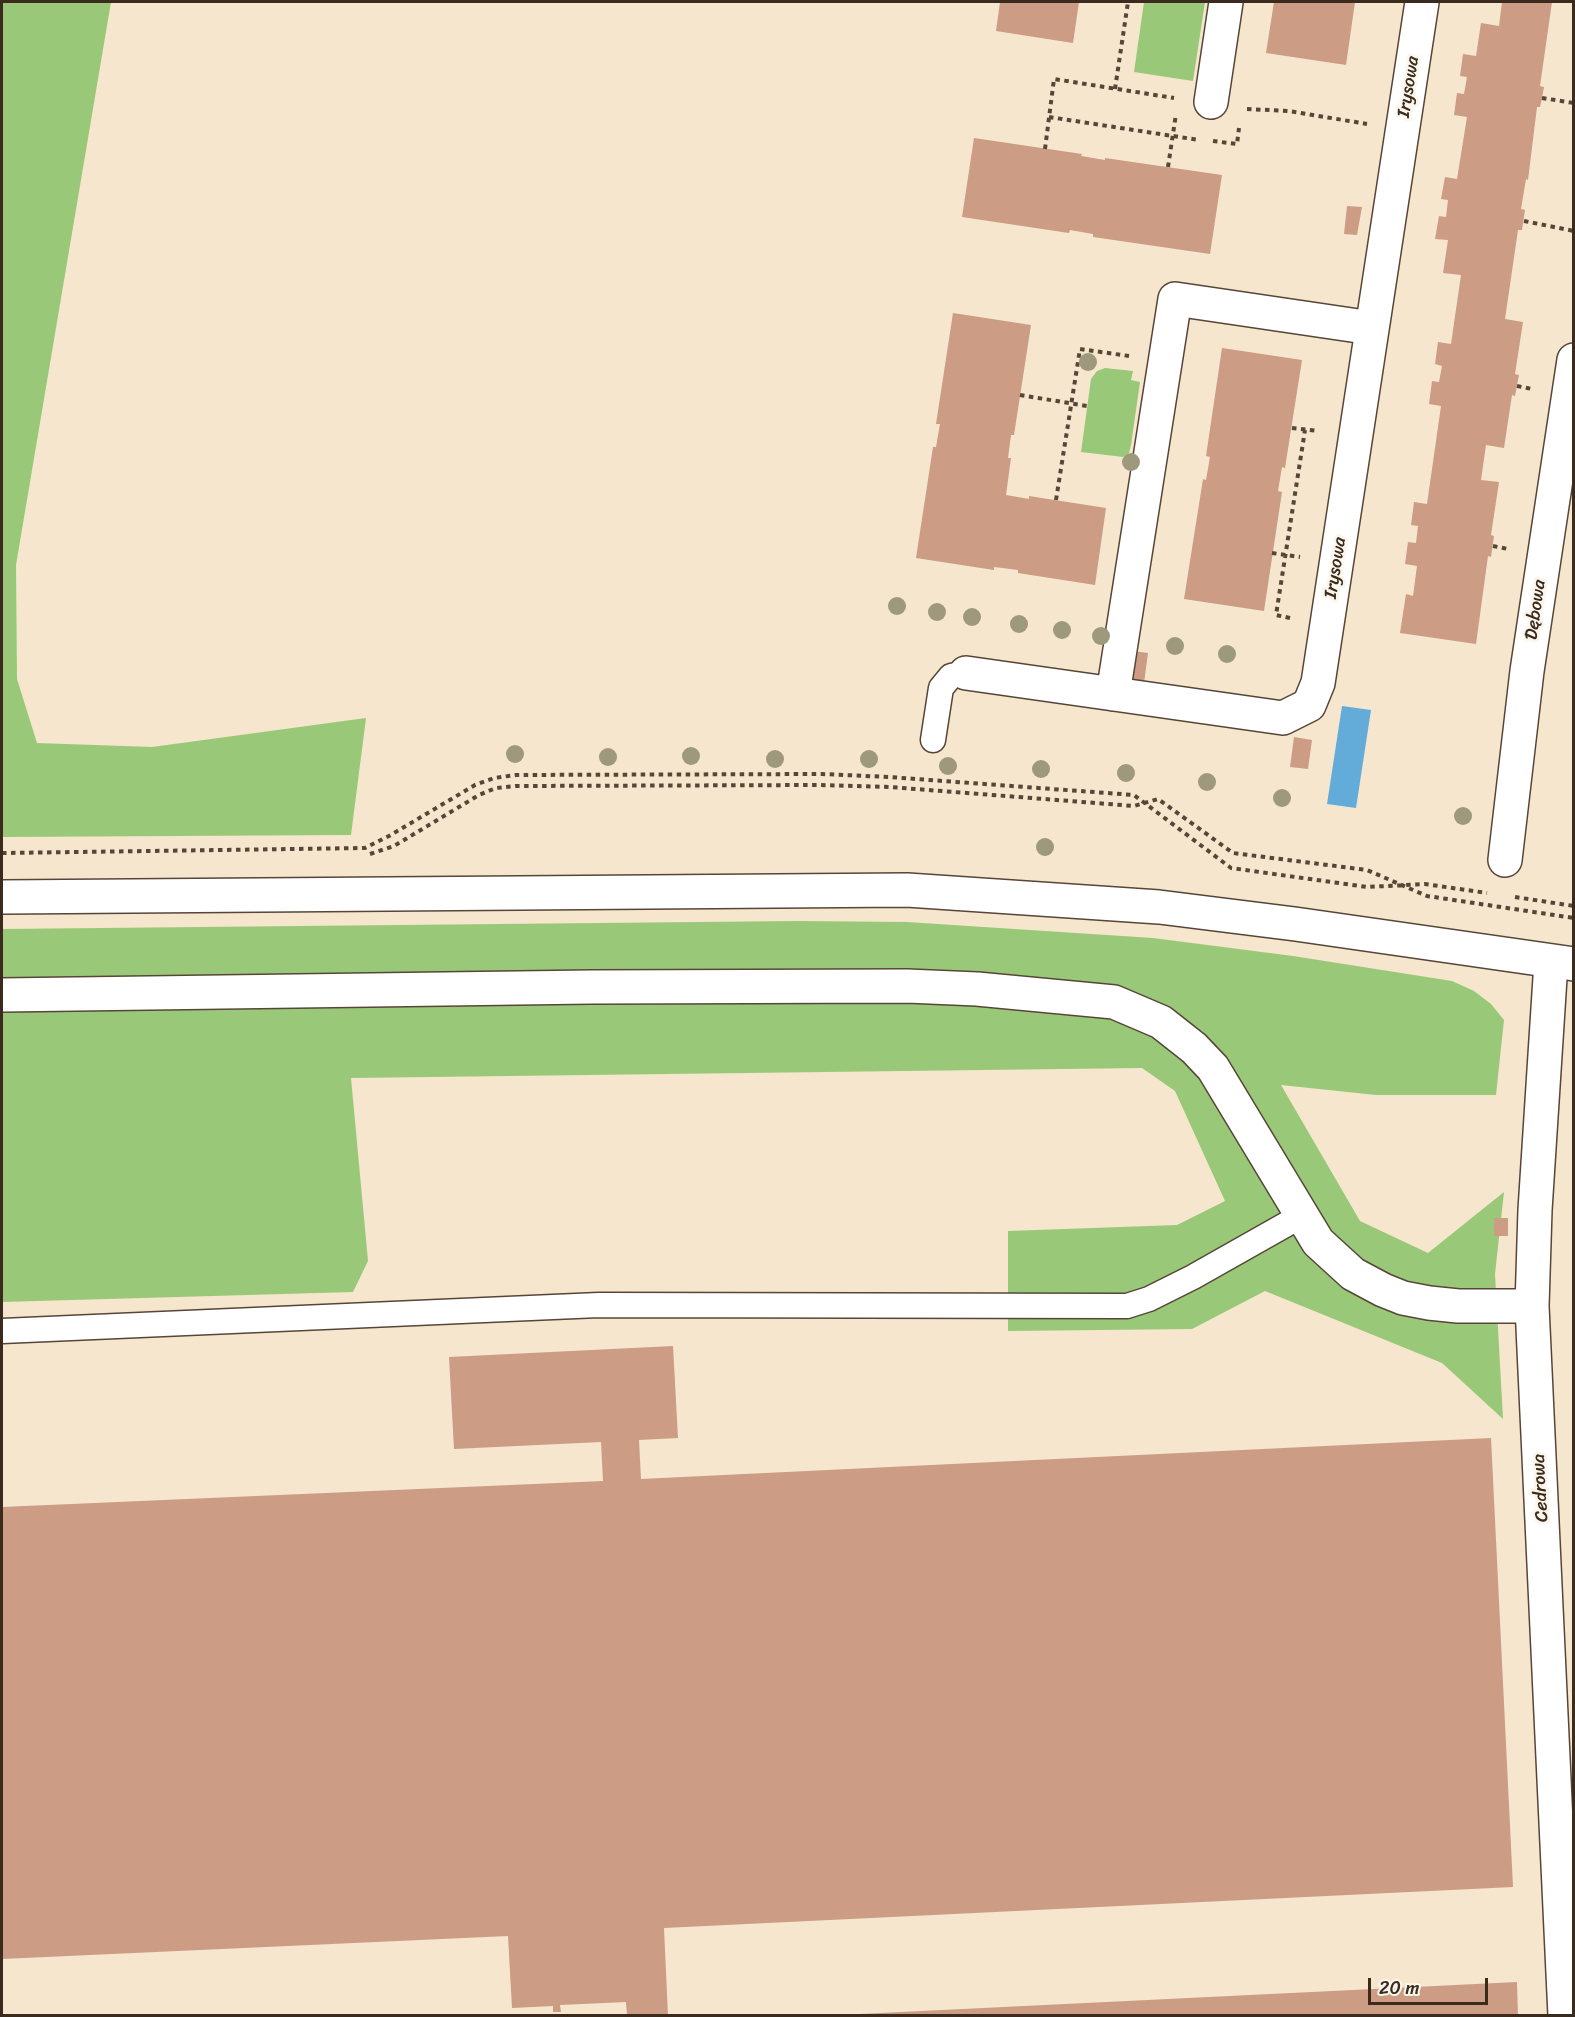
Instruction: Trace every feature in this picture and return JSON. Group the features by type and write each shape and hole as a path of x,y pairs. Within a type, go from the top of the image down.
{"street":[{"path":"1199,108 1226,2"},
{"name":"Irysowa","path":"966,673 1283,718 1309,705 1318,683 1422,2"},
{"path":"1113,694 1175,298 1372,328"},
{"name":"Dębowa","path":"1505,860 1527,672 1574,360"},
{"path":"2,897 907,890 1159,906 1562,963"},
{"name":"Cedrowa","path":"1562,963 1535,1210 1532,1306 1565,2016"},
{"path":"2,994 907,986 977,989 1104,1001 1161,1022 1194,1048 1214,1068 1318,1242 1353,1274 1403,1298 1429,1303 1458,1306 1532,1306"}],"lane":[{"name":"Irysowa","path":"933,740 941,688 951,676 966,673"},
{"path":"2,1331 598,1305 1126,1306 1149,1299 1193,1277 1301,1216"}],"path":[{"path":"1115,89 1128,2"},
{"path":"1045,149 1054,80 1115,89 1199,108 1289,111 1402,130"},
{"path":"1542,98 1574,103"},
{"path":"1176,112 1199,108"},
{"path":"1049,117 1237,144 1240,122"},
{"path":"1168,167 1175,119"},
{"path":"1524,221 1574,231"},
{"path":"1056,500 1080,349 1165,362"},
{"path":"1020,395 1087,406"},
{"path":"1292,428 1313,431"},
{"path":"1293,619 1276,615 1305,430"},
{"path":"1272,553 1296,556"},
{"path":"2,853 365,848 475,785 494,778 516,775 822,774 1134,795 1231,868 1367,887 1425,884 1493,894"},
{"path":"367,855 394,846 479,795 496,788 516,786 821,785 890,787 1134,806 1158,800 1233,853 1367,870 1427,896 1574,918"},
{"path":"1505,896 1574,906"}],"green space":[{"path":"2,2 111,2 16,565 17,679 37,743 152,747 366,718 351,835 2,837"},
{"path":"1144,2 1205,2 1193,81 1134,72"},
{"path":"1105,368 1133,371 1131,380 1140,382 1131,445 1129,453 1123,457 1081,452 1091,379 1097,371"},
{"path":"797,921 907,922 1153,938 1293,956 1452,981 1474,991 1491,1004 1504,1020 1496,1095 1376,1095 1281,1085 1360,1221 1428,1253 1504,1192 1495,1274 1503,1419 1442,1363 1265,1291 1192,1329 1008,1331 1008,1231 1177,1225 1225,1201 1175,1091 1142,1068 351,1078 368,1261 353,1292 2,1302 2,929"}],"water":[{"path":"1342,706 1371,710 1356,808 1327,804"}],"building":[{"path":"1000,2 1079,2 1073,43 996,31"},
{"path":"1274,2 1355,2 1346,65 1266,53"},
{"path":"1502,2 1552,2 1540,86 1544,87 1540,107 1537,107 1528,180 1526,179 1521,209 1525,210 1522,230 1518,230 1505,319 1523,322 1515,374 1519,375 1515,396 1512,395 1504,448 1486,445 1481,480 1499,482 1491,535 1494,536 1491,557 1488,556 1476,644 1400,633 1406,594 1413,596 1417,566 1405,564 1408,542 1416,543 1418,526 1411,525 1414,502 1427,504 1441,406 1429,404 1432,381 1439,382 1442,366 1435,364 1438,342 1451,344 1461,275 1443,273 1448,240 1435,239 1439,216 1446,217 1448,200 1441,199 1445,177 1457,179 1467,117 1454,115 1457,93 1464,94 1467,77 1460,76 1463,54 1476,56 1481,23 1499,26"},
{"path":"974,138 1082,154 1081,156 1105,160 1105,158 1222,175 1210,254 1093,237 1093,234 1070,230 1069,233 962,217"},
{"path":"1347,206 1362,207 1357,235 1344,234"},
{"path":"953,313 1031,325 1014,435 1011,435 1008,458 1011,458 1006,495 1029,499 1029,496 1106,508 1095,585 1018,573 1018,570 994,567 994,570 916,558 933,447 936,447 940,424 936,424"},
{"path":"1222,348 1302,360 1285,468 1282,467 1278,491 1282,492 1264,611 1184,599 1203,479 1206,480 1210,457 1206,456"},
{"path":"1133,651 1148,653 1144,683 1127,681"},
{"path":"1294,737 1312,740 1308,769 1290,767"},
{"path":"1494,1218 1508,1218 1508,1236 1494,1236"},
{"path":"673,1346 678,1438 639,1440 641,1479 1491,1438 1513,1887 664,1928 668,2016 627,2016 626,2002 560,2005 561,2012 553,2012 553,2006 512,2008 508,1936 2,1959 2,1507 603,1481 601,1442 454,1449 449,1357"},
{"path":"1517,1982 1518,2016 860,2016 860,2014"}]}
